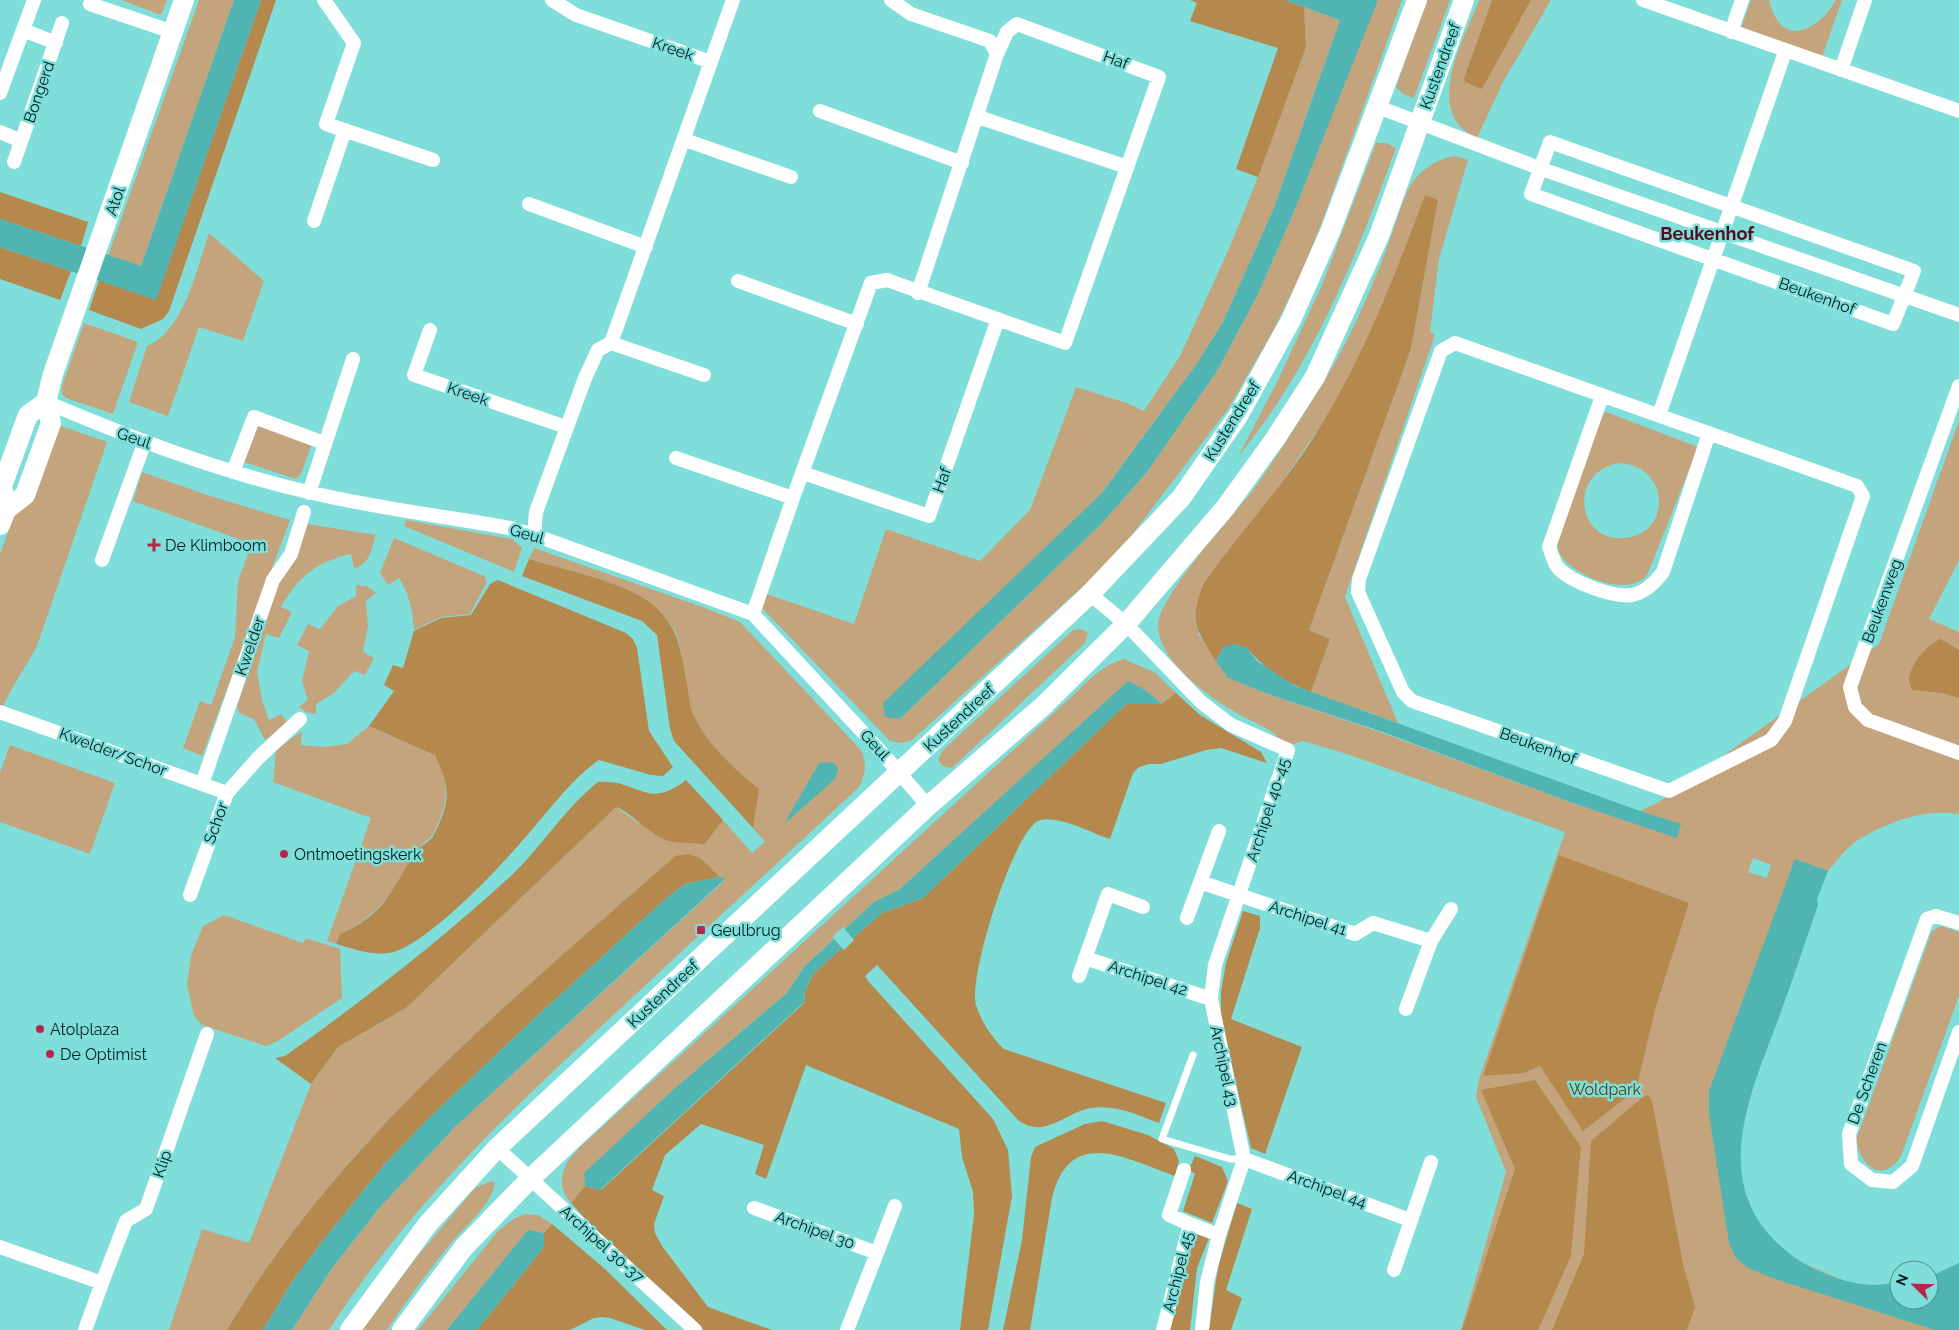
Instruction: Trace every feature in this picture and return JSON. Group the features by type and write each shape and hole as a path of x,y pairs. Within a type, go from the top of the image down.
{"main road":[{"name":"Atol","path":"3,517 25,494 51,423 46,402 53,374 184,0"},
{"name":"Kustendreef","path":"350,1330 428,1226 497,1148 901,773 1090,594 1181,498 1238,416 1291,320 1330,232 1417,0"},
{"name":"Kustendreef","path":"402,1330 464,1247 530,1179 928,806 1042,707 1126,624 1225,508 1275,439 1315,377 1379,236 1464,0"},
{"name":"Atol","path":"3,517 1,486 28,415 46,402"}],"street":[{"path":"0,93 4,68 23,30 34,0"},
{"path":"324,0 354,43 326,124 434,160"},
{"name":"Kreek","path":"552,0 576,15 711,62"},
{"name":"Kreek","path":"534,535 536,512 584,378 598,350 611,343 734,0"},
{"path":"891,0 911,14 990,41 998,54"},
{"path":"1643,0 1785,52 1959,111"},
{"path":"1731,32 1742,0"},
{"path":"1841,70 1865,0"},
{"path":"87,1 173,32"},
{"name":"Bongerd","path":"14,162 62,23"},
{"name":"Haf","path":"753,614 793,498 872,283 887,280 918,292 1065,343 1159,76 1017,24 1008,32 998,54 918,292"},
{"name":"Bongerd","path":"23,30 56,43"},
{"path":"1658,415 1785,52"},
{"name":"Beukenhof","path":"1378,107 1539,168 1959,315"},
{"path":"820,111 962,162"},
{"path":"978,117 1127,167"},
{"path":"314,221 345,130"},
{"name":"Bongerd","path":"0,132 21,141"},
{"path":"685,140 791,177"},
{"name":"Beukenhof","path":"1550,142 1731,204 1914,271 1893,324 1531,194 1550,142"},
{"path":"529,204 646,248"},
{"path":"738,281 857,324"},
{"name":"Haf","path":"803,473 929,516 998,319"},
{"name":"Kreek","path":"430,330 414,375 566,427"},
{"path":"611,343 704,375"},
{"name":"Beukenhof","path":"1455,343 1602,396 1857,486 1863,496 1785,721 1772,740 1669,791 1412,700 1403,692 1358,592 1359,579 1441,351 1455,343"},
{"path":"309,493 353,359"},
{"name":"Beukenweg","path":"1959,386 1850,687 1855,707 1868,720 1959,754"},
{"path":"1602,396 1549,548 1558,568 1576,580 1607,593 1632,595 1652,586 1663,572 1709,433"},
{"name":"Geul","path":"46,402 112,430 233,472 309,493 510,528 753,614 901,773 928,806"},
{"path":"233,472 254,417 324,443"},
{"path":"102,560 145,441"},
{"path":"676,458 793,498"},
{"path":"1,486 25,494"},
{"name":"Kwelder","path":"202,784 273,580 291,554 304,512"},
{"path":"1090,594 1126,624"},
{"name":"Archipel 40-45","path":"1126,624 1201,702 1231,725 1288,750 1239,896"},
{"name":"Kwelder/Schor","path":"0,712 227,793"},
{"name":"Schor","path":"190,894 227,793 259,757 300,718"},
{"path":"1187,918 1219,831"},
{"name":"Archipel 41","path":"1200,882 1355,934 1373,923 1431,941"},
{"path":"1079,976 1108,894 1142,906"},
{"name":"Archipel 43","path":"1202,1330 1206,1282 1244,1159 1211,999 1215,965 1239,896"},
{"path":"1406,1009 1431,941 1451,909"},
{"name":"De Scheren","path":"1959,923 1936,916 1927,919 1849,1134 1851,1164 1872,1180 1893,1182 1912,1166 1959,1032"},
{"name":"Archipel 42","path":"1085,958 1211,999"},
{"name":"Klip","path":"85,1330 126,1221 146,1209 207,1034"},
{"name":"Archipel 30-37","path":"497,1148 695,1330"},
{"name":"Archipel 44","path":"1244,1159 1410,1220"},
{"path":"1394,1270 1431,1162"},
{"name":"Archipel 45","path":"1163,1330 1190,1224 1169,1215 1184,1170"},
{"name":"Archipel 30","path":"847,1330 895,1206"},
{"name":"Archipel 30","path":"754,1208 877,1253"},
{"path":"1190,1224 1219,1235"},
{"path":"0,1247 102,1283"}],"lane":[{"path":"1193,1055 1162,1139 1230,1160 1244,1159"}],"green space":[{"path":"121,0 167,0 161,15"},
{"path":"199,0 234,0 141,266 108,256"},
{"path":"261,0 276,0 169,311 163,319 141,329 89,310 99,280 156,299"},
{"path":"1190,0 1285,0 1304,7 1306,47 1258,177 1236,169 1278,48 1190,21 1197,3"},
{"path":"1370,0 1402,0 1322,222 1301,274 1273,331 1228,409 1131,536 1088,582 912,740 902,743 890,741 760,606 764,593 854,624 886,529 980,561 1030,510 1076,387 1127,403 1144,411 1180,356 1228,251 1254,187 1306,47 1304,7 1340,20 1274,208 1223,322 1198,362 1102,493 885,716 900,719 1101,524 1147,472 1217,371 1258,294 1295,209 1376,3"},
{"path":"1427,0 1450,0 1414,98 1403,94 1396,87"},
{"path":"1479,0 1492,0 1464,78 1509,37 1531,0 1551,0 1503,82 1477,138 1460,127 1452,112 1449,94 1451,75 1457,55"},
{"path":"1492,0 1531,0 1482,89 1465,82 1464,78"},
{"path":"1751,0 1769,0 1774,15 1781,25 1790,30 1800,30 1819,21 1836,0 1842,0 1821,60 1740,31"},
{"path":"1376,143 1386,143 1396,148 1346,275 1300,367 1272,412 1238,457 1277,382 1322,285"},
{"name":"Woldpark","path":"1456,156 1468,160 1439,259 1430,332 1435,335 1345,597 1398,723 1311,692 1330,639 1309,630 1411,349 1438,200 1425,196 1393,282 1355,366 1331,410 1277,490 1204,583 1198,634 1228,678 1570,802 1677,837 1640,811 1659,802 1879,644 1959,421 1959,560 1929,619 1959,632 1959,814 1932,813 1891,823 1855,842 1828,871 1812,865 1727,1094 1749,1240 1889,1300 1889,1310 1912,1310 1959,1330 1461,1330 1506,1172 1476,1097 1479,1079 1565,832 1347,754 1303,741 1287,746 1269,730 1235,712 1192,682 1169,656 1158,628 1160,615 1181,578 1253,490 1302,418 1329,373 1367,297 1410,186 1430,166 1443,159","holes":["1753,858 1771,865 1767,878 1748,872"]},
{"path":"0,192 88,222 81,246 0,219"},
{"path":"1425,195 1438,200 1411,349 1309,630 1330,639 1311,692 1276,674 1260,662 1246,647 1224,647 1216,661 1203,641 1196,624 1197,606 1204,583 1285,479 1328,414 1345,384 1374,322 1401,259"},
{"path":"209,233 264,281 243,341 199,327 168,416 129,402 147,346 160,338 171,327 180,313 194,280"},
{"path":"0,247 71,271 60,300 0,279"},
{"path":"84,323 138,342 113,414 66,398 62,394 62,386"},
{"path":"1606,412 1698,447 1648,573 1640,581 1629,585 1616,585 1589,577 1567,562 1558,549 1558,531 1599,417","holes":["1619,463 1636,467 1648,475 1656,487 1659,500 1657,513 1651,525 1640,534 1624,538 1608,536 1596,529 1588,518 1584,505 1586,492 1592,479 1603,469"]},
{"path":"260,422 313,440 301,474 296,479 244,462 242,458"},
{"path":"58,425 107,442 37,646 3,707 0,706 0,554 13,519"},
{"path":"142,472 210,496 290,520 202,756 183,748 200,701 211,705 235,637 238,581 252,544 133,501"},
{"path":"406,520 512,539 522,548 514,572 404,526"},
{"path":"308,524 376,535 367,560 359,567 354,569 351,554 318,566 302,579 281,607 292,612 279,638 266,634 257,672 262,700 269,720 281,714 288,723 265,740 254,719 239,713 237,706 276,587 296,543"},
{"path":"394,538 484,576 487,582 470,614 441,617 414,630 410,603 399,578 388,585 380,573"},
{"path":"534,548 740,622 861,750 865,769 859,787 581,1045 502,1121 464,1160 393,1241 329,1330 292,1330 332,1268 380,1207 456,1126 725,880 698,859 684,856 674,857 491,1020 431,1076 374,1135 321,1196 271,1261 227,1330 169,1330 202,1229 249,1243 311,1084 338,1047 406,1008 616,807 637,822 683,843 692,842 704,845 723,820 752,853 765,842 753,828 758,789 714,747 694,716 686,690 683,662 677,635 670,624 661,613 632,593 581,574 529,559"},
{"path":"529,559 611,583 641,597 663,614 675,633 679,644 691,706 700,727 722,756 759,789 753,828 674,741 670,729 657,635 642,621 522,576"},
{"path":"498,580 626,633 633,639 637,648 649,731 673,767 663,776 651,775 599,760 573,782 523,841 472,894 415,941 399,950 383,954 336,944 340,934 367,919 385,901 414,854 433,836 441,819 446,800 445,781 435,755 369,726 394,691 384,685 393,665 403,668 414,631 441,618 471,615 490,584"},
{"path":"356,585 367,586 376,593 366,601 368,626 363,652 374,658 365,675 354,671 334,693 316,704 316,714 306,712 299,707 308,700 302,681 309,651 297,645 308,624 320,629 338,606 356,596"},
{"path":"1080,629 1088,632 1085,643 952,768 942,766 938,760 942,751 1073,630"},
{"path":"1941,639 1959,650 1959,698 1943,693 1912,690 1910,684 1910,672 1917,661 1926,649"},
{"path":"1124,659 1154,672 1176,693 1162,704 1145,690 1128,682 900,889 874,902 804,967 787,993 674,1089 585,1173 585,1186 571,1203 563,1189 562,1175 568,1162 578,1149 1089,680 1109,665"},
{"path":"1176,693 1200,715 1261,752 1267,763 1221,748 1206,750 1161,764 1149,764 1139,767 1133,773 1110,839 1064,822 1045,819 1038,821 1028,831 1005,877 986,938 975,990 976,1005 981,1017 991,1034 1004,1049 1166,1103 1159,1123 1126,1111 1100,1107 1082,1110 1047,1126 1029,1126 1019,1121 877,965 865,976 869,982 993,1119 1008,1150 1012,1196 988,1330 960,1330 974,1215 973,1192 962,1157 959,1129 806,1065 766,1179 755,1174 764,1145 701,1124 665,1155 652,1190 664,1196 654,1224 655,1233 662,1246 708,1307 772,1330 704,1330 592,1226 571,1203 585,1186 601,1190 804,1003 805,991 813,974 882,913 923,898 1126,704 1162,704"},
{"path":"369,726 436,755 445,780 446,797 442,814 434,832 422,844 389,896 368,917 340,934 336,944 327,941 371,818 273,782 276,750 302,731 301,745 323,747 347,744"},
{"path":"10,745 115,783 90,854 0,822 0,773"},
{"path":"686,780 723,820 704,845 673,842 661,838 623,810 616,807 406,1008 338,1047 311,1084 275,1058 285,1056 344,1013 402,969 458,922 513,874 575,803 598,782 612,782 642,792 661,793 672,789"},
{"path":"688,854 700,858 720,877 685,884 662,902 426,1121 384,1165 322,1242 292,1282 263,1330 227,1330 271,1261 321,1196 375,1135 432,1076 491,1019 675,856"},
{"name":"Woldpark","path":"1559,855 1689,903 1656,1006 1636,1090 1583,1131 1540,1066 1524,1073 1483,1076"},
{"path":"1243,911 1260,916 1260,928 1231,1019 1302,1047 1265,1154 1251,1148 1221,1019 1221,992 1226,963"},
{"path":"224,915 303,943 306,938 340,949 342,998 278,1041 266,1046 202,1025 194,1016 187,985 191,955 203,926"},
{"path":"1941,926 1959,932 1959,996 1901,1156 1887,1169 1874,1169 1863,1158 1856,1140 1932,931"},
{"path":"1535,1080 1581,1147 1571,1256 1538,1330 1462,1330 1515,1169 1481,1090"},
{"path":"1648,1095 1652,1101 1683,1264 1695,1307 1687,1330 1552,1330 1584,1254 1591,1141 1643,1097"},
{"path":"1102,1121 1148,1135 1174,1149 1179,1161 1175,1176 1119,1156 1102,1153 1086,1154 1072,1161 1060,1175 1052,1198 1030,1330 1003,1330 1022,1240 1031,1157 1035,1147 1085,1124"},
{"path":"1195,1156 1222,1167 1228,1181 1212,1223 1183,1211 1195,1174 1189,1170"},
{"path":"491,1181 495,1183 489,1200 435,1263 387,1330 362,1330 416,1258 475,1188"},
{"path":"1237,1203 1252,1209 1226,1290 1242,1298 1231,1330 1209,1330 1218,1267"},
{"path":"525,1214 538,1215 552,1224 544,1233 528,1231 447,1330 418,1330 498,1231 515,1218"},
{"path":"552,1224 605,1269 667,1330 645,1330 602,1317 594,1318 570,1330 477,1330 544,1247 544,1233"},
{"path":"1193,1232 1209,1238 1197,1268 1190,1330 1170,1330"}],"water":[{"path":"234,0 261,0 156,300 0,247 0,219 141,266"},
{"path":"1285,0 1378,0 1295,209 1258,294 1217,371 1147,472 1101,524 900,719 885,717 883,703 1102,493 1198,362 1223,322 1274,208 1340,20"},
{"path":"1234,644 1246,647 1257,661 1295,686 1640,811 1681,824 1677,838 1570,802 1383,732 1271,695 1228,678 1216,661 1223,647"},
{"path":"1128,681 1145,690 1162,704 1126,704 923,898 882,913 813,974 805,991 804,1002 600,1190 585,1186 584,1173 674,1089 787,993 804,967 874,902 900,889"},
{"path":"833,762 838,768 835,779 784,824 819,763"},
{"path":"1795,859 1828,871 1747,1110 1742,1140 1741,1169 1747,1198 1761,1225 1785,1250 1804,1263 1826,1274 1850,1282 1872,1285 1889,1283 1889,1310 1939,1310 1939,1272 1959,1263 1959,1330 1935,1330 1775,1279 1748,1268 1736,1258 1729,1243 1709,1114 1709,1091"},
{"path":"720,877 725,879 456,1126 380,1207 332,1268 292,1330 263,1330 292,1282 322,1242 384,1165 426,1121 662,902 685,884"},
{"path":"528,1230 544,1233 544,1247 477,1330 447,1330"}],"pier":[{"path":"843,927 854,940 844,950 832,937"}],"place":[{"name":"De Klimboom","path":"154,545"},
{"name":"Ontmoetingskerk","path":"284,854"},
{"name":"Geulbrug","path":"701,930"},
{"name":"Atolplaza","path":"40,1029"},
{"name":"De Optimist","path":"50,1054"}],"district":[{"name":"Beukenhof","path":"1707,233"}]}
